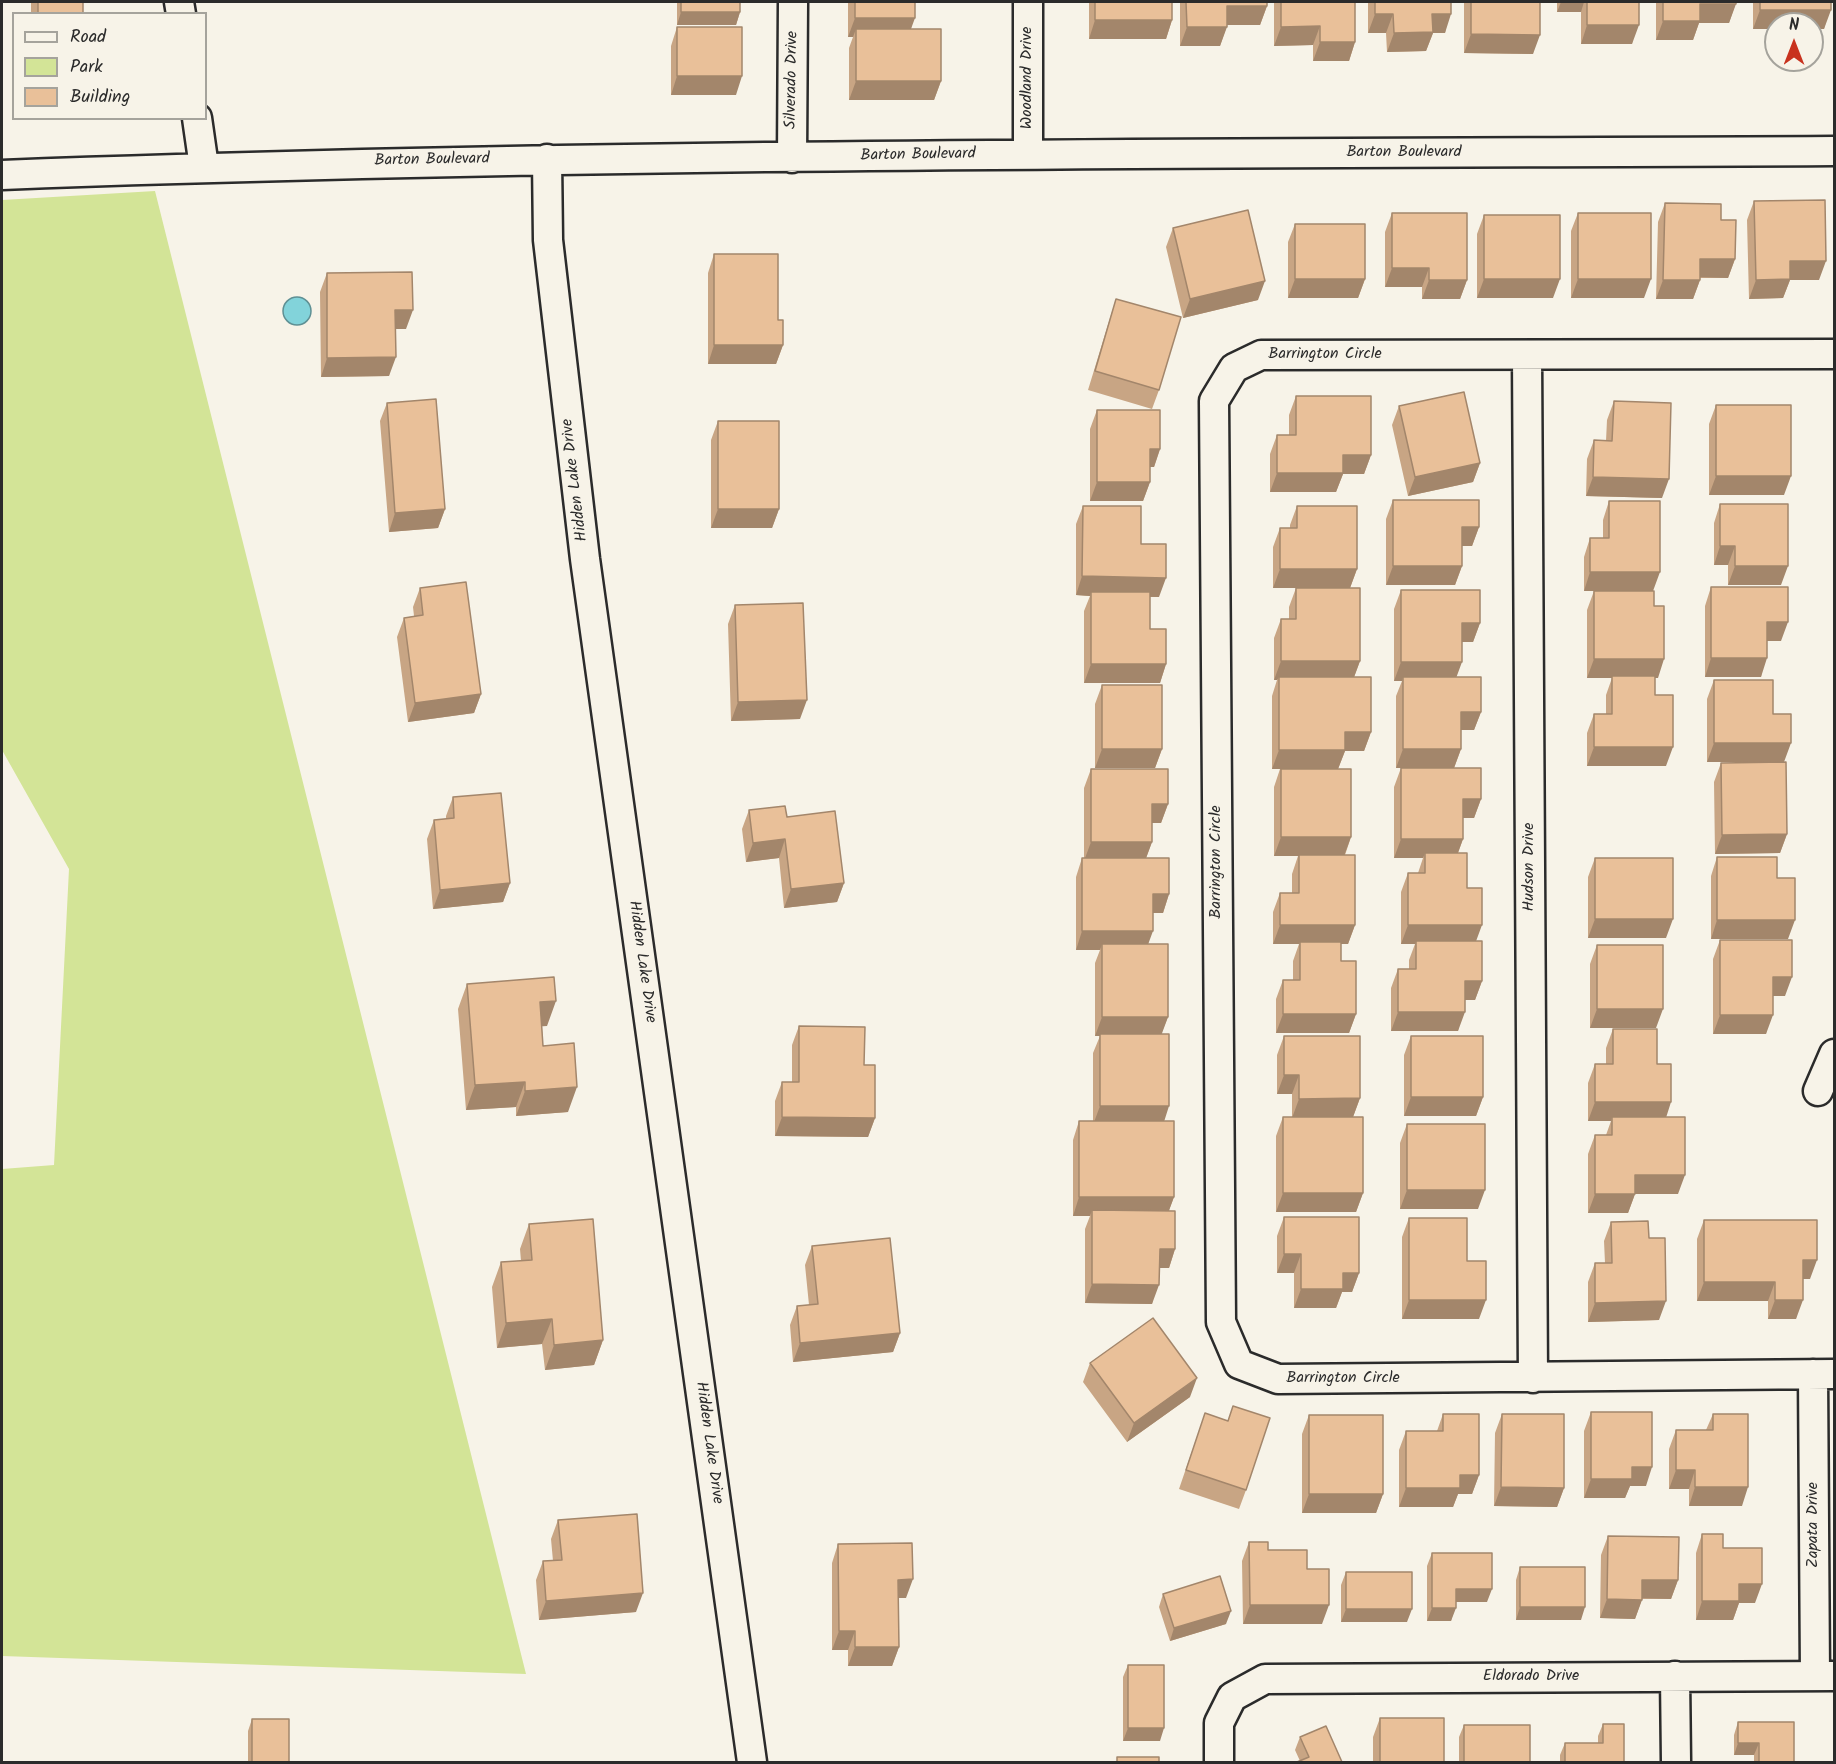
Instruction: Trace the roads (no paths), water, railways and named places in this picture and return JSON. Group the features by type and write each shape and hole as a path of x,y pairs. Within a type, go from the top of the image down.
{"street":[{"name":"Silverado Drive","path":"792,158 794,2"},
{"name":"Woodland Drive","path":"1028,2 1028,156"},
{"path":"197,120 204,167"},
{"name":"Barton Boulevard","path":"2,175 204,167 547,159 1834,151"},
{"name":"Hidden Lake Drive","path":"547,159 548,240 585,559 752,1762"},
{"name":"Barrington Circle","path":"1824,1374 1278,1379 1239,1364 1221,1322 1214,401 1233,368 1261,355 1834,354"},
{"name":"Hudson Drive","path":"1527,355 1533,1378"},
{"path":"1818,1091 1834,1054"},
{"name":"Zapata Drive","path":"1824,1374 1825,1676"},
{"path":"1675,1676 1676,1762"},
{"name":"Eldorado Drive","path":"1219,1762 1219,1723 1232,1697 1265,1679 1825,1676"}],"water":[{"path":"297,297 307,301 311,311 307,321 297,325 287,321 283,311 287,301"}]}
